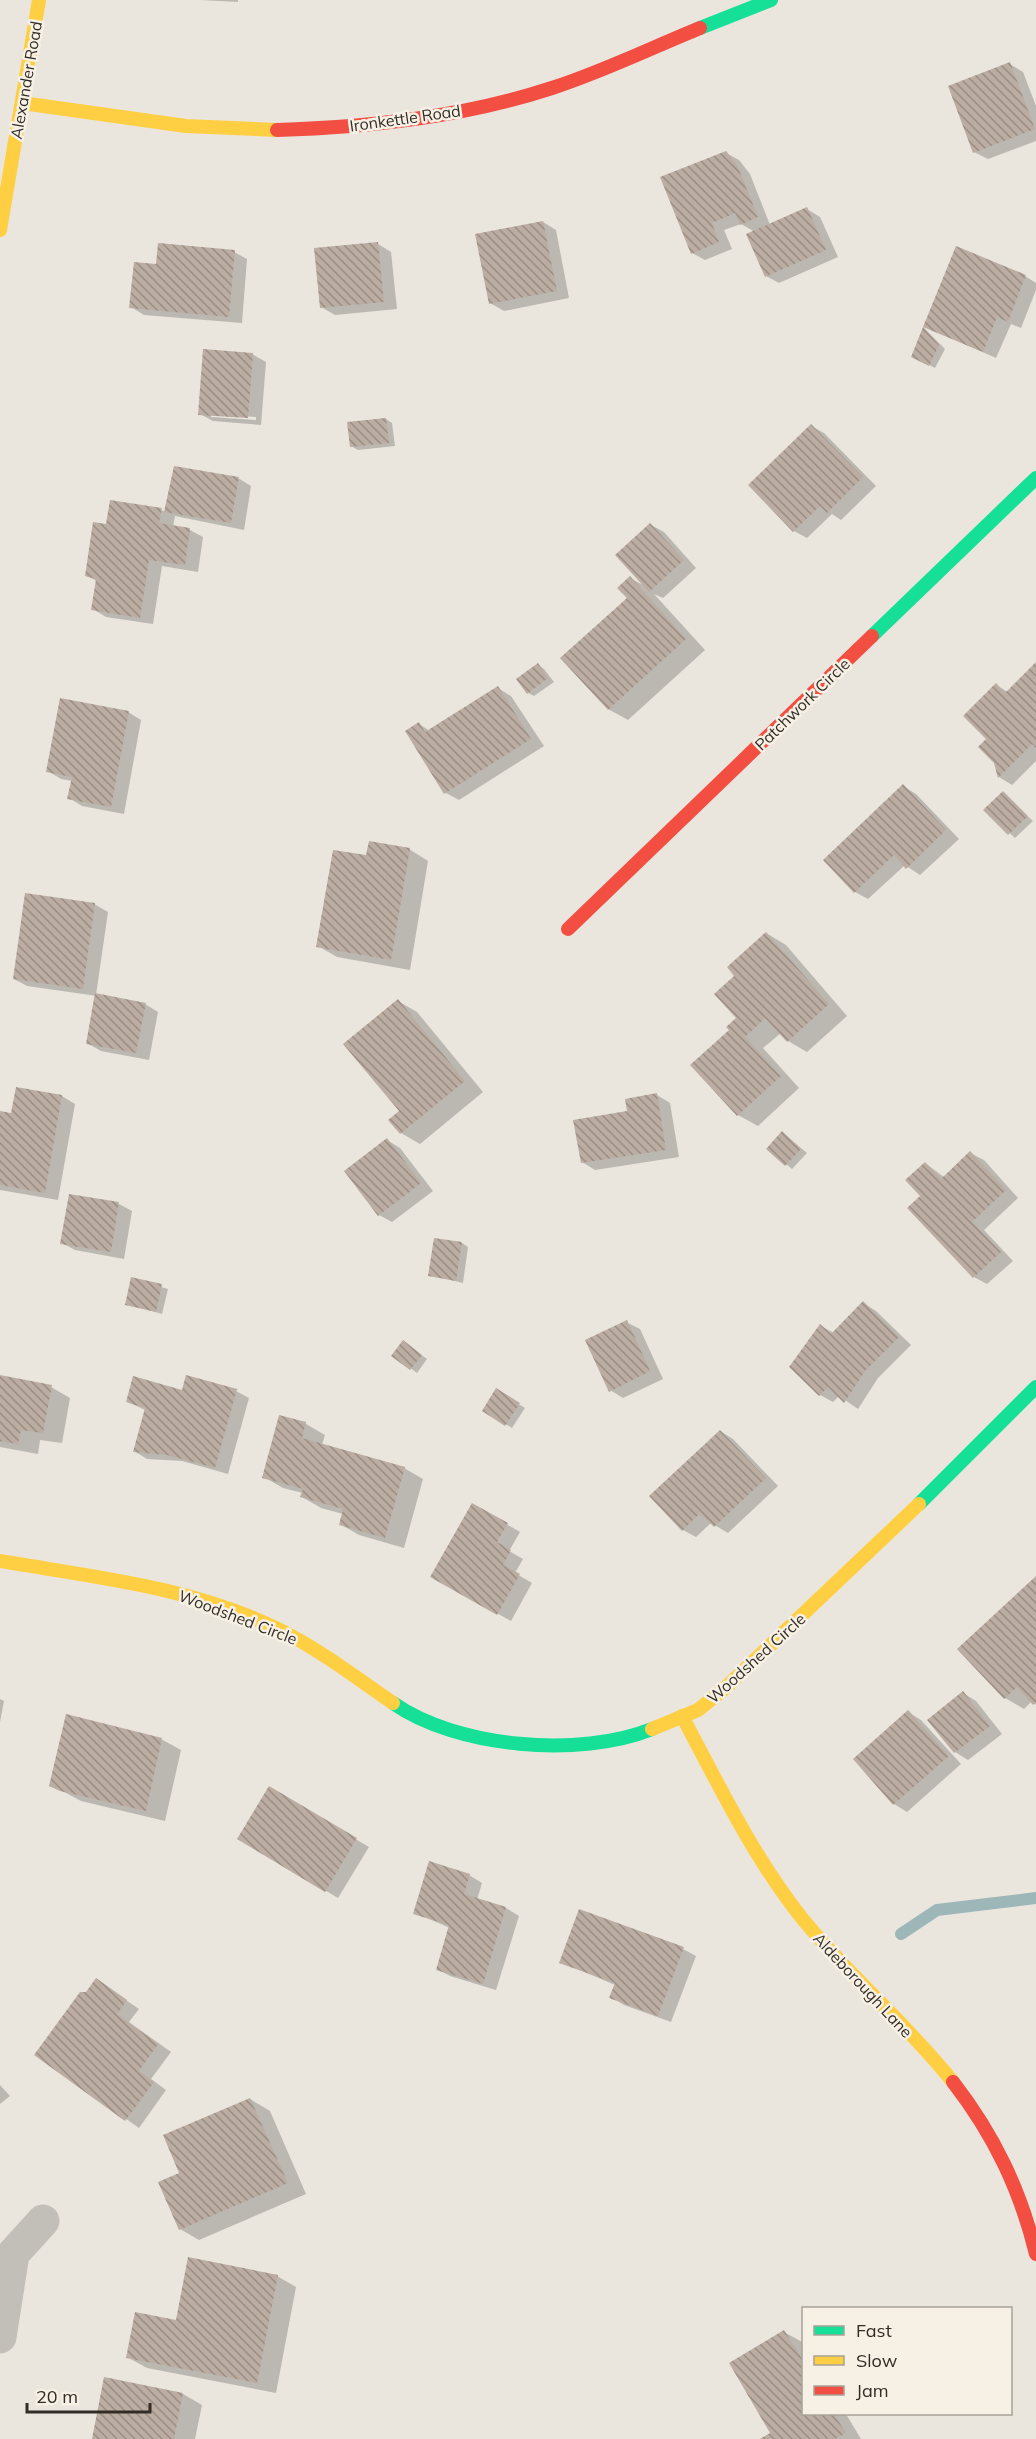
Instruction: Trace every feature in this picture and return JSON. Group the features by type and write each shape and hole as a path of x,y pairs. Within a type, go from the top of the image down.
{"street":[{"name":"Alexander Road","path":"0,230 39,0"},
{"name":"Ironkettle Road","path":"22,104 186,126 237,130 350,128 458,112 552,88 771,0"},
{"name":"Patchwork Circle","path":"568,929 1036,478"},
{"name":"Woodshed Circle","path":"0,1561 164,1590 195,1598 276,1629 314,1648 404,1711 438,1725 501,1743 569,1746 639,1734 698,1710 723,1690 886,1538 1036,1387"},
{"name":"Aldeborough Lane","path":"682,1716 753,1845 801,1917 945,2072 989,2132 1009,2170 1028,2220 1036,2254"},
{"path":"0,2337 13,2254 43,2221"}],"building":[{"path":"1010,62 1035,129 973,153 948,86"},
{"path":"726,151 737,165 758,217 740,225 735,213 712,223 719,242 691,254 660,177"},
{"path":"807,207 826,250 765,277 746,234"},
{"path":"543,221 557,291 489,304 475,234"},
{"path":"378,242 384,302 320,308 314,248"},
{"path":"158,243 235,250 229,317 129,308 134,262 156,264"},
{"path":"956,246 1026,275 1008,322 997,317 983,352 923,327"},
{"path":"923,327 939,345 929,366 911,357"},
{"path":"203,349 253,353 248,418 198,415"},
{"path":"386,418 389,443 350,447 347,422"},
{"path":"811,424 863,477 827,513 820,506 793,532 748,485"},
{"path":"174,466 239,477 231,523 164,512"},
{"path":"110,500 162,508 159,523 190,528 185,565 149,560 140,618 91,610 96,579 85,576 93,522 106,524"},
{"path":"650,523 684,560 649,592 615,555"},
{"path":"630,576 686,639 608,710 560,658 627,598 617,588"},
{"path":"1036,662 1036,748 1032,744 998,778 994,763 978,747 986,739 963,716 996,683 1005,693"},
{"path":"538,663 548,678 527,694 516,679"},
{"path":"498,686 531,739 444,794 405,731 419,722 425,732"},
{"path":"60,698 129,711 111,807 67,799 72,777 46,772"},
{"path":"903,784 946,830 906,869 894,855 854,893 823,860"},
{"path":"1003,791 1028,816 1008,835 983,810"},
{"path":"369,841 410,848 391,960 316,947 333,850 366,855"},
{"path":"25,893 95,903 83,989 13,979"},
{"path":"766,932 829,1004 787,1042 765,1018 745,1037 781,1076 737,1116 690,1065 729,1030 726,1027 736,1018 714,994 734,976 727,967"},
{"path":"95,993 146,1003 136,1053 86,1044"},
{"path":"398,999 465,1081 400,1134 388,1120 399,1111 343,1044"},
{"path":"16,1087 62,1095 45,1193 0,1185 0,1111 11,1113"},
{"path":"657,1093 666,1150 581,1163 573,1120 627,1111 625,1099"},
{"path":"782,1131 801,1149 785,1166 766,1149"},
{"path":"387,1138 421,1183 378,1216 344,1171"},
{"path":"970,1151 1006,1190 972,1222 1001,1252 973,1278 907,1208 920,1196 905,1180 925,1162 941,1179"},
{"path":"69,1194 119,1202 111,1252 60,1244"},
{"path":"434,1238 462,1242 456,1281 428,1276"},
{"path":"131,1277 162,1284 156,1312 125,1305"},
{"path":"863,1301 899,1337 865,1371 844,1403 828,1387 819,1396 789,1367 820,1324 831,1334"},
{"path":"627,1320 650,1371 609,1392 585,1340"},
{"path":"403,1340 422,1355 410,1370 391,1356"},
{"path":"0,1375 52,1385 43,1433 21,1430 18,1444 0,1441"},
{"path":"186,1375 237,1389 215,1468 167,1455 133,1452 145,1408 126,1402 133,1376 182,1390"},
{"path":"496,1388 520,1403 505,1426 482,1411"},
{"path":"279,1415 306,1422 302,1438 405,1467 385,1538 339,1525 343,1509 300,1497 303,1489 262,1478"},
{"path":"720,1430 766,1478 714,1527 700,1513 682,1531 649,1496"},
{"path":"472,1503 508,1523 497,1542 511,1550 503,1565 520,1574 497,1615 430,1577"},
{"path":"1036,1576 1036,1702 1033,1705 1017,1687 1004,1699 957,1649"},
{"path":"963,1691 990,1726 954,1753 927,1720"},
{"path":"908,1710 949,1756 893,1805 853,1759"},
{"path":"66,1714 162,1738 146,1811 60,1791 49,1786"},
{"path":"269,1786 357,1838 325,1892 237,1839"},
{"path":"429,1861 470,1874 464,1894 506,1907 483,1984 436,1970 449,1925 413,1914"},
{"path":"579,1909 684,1947 658,2016 609,1998 615,1983 559,1963"},
{"path":"96,1978 127,2000 117,2014 158,2044 139,2071 154,2082 125,2121 34,2055 80,1992 86,1992"},
{"path":"250,2098 288,2183 179,2230 158,2182 179,2173 163,2135"},
{"path":"188,2257 278,2275 257,2383 126,2358 135,2312 176,2320"},
{"path":"784,2330 802,2359 802,2415 835,2415 846,2433 835,2439 760,2439 770,2433 729,2363"},
{"path":"104,2377 183,2393 174,2439 92,2439"}],"waterway":[{"path":"901,1934 937,1910 1036,1898"}],"traffic: fast":[{"path":"700,28 771,0"},
{"path":"872,636 1036,478"},
{"path":"919,1504 1036,1387"},
{"path":"393,1703 420,1718 450,1730 484,1739 520,1744 590,1744 623,1738 652,1729"}],"traffic: slow":[{"path":"0,230 39,0"},
{"path":"22,103 186,126 277,130"},
{"path":"652,1729 698,1710 723,1690 919,1504"},
{"path":"0,1561 107,1578 212,1603 278,1629 308,1645 393,1703"},
{"path":"682,1716 737,1819 783,1893 819,1938 916,2039 953,2082"}],"traffic: jam":[{"path":"277,130 416,119 485,106 571,82 700,28"},
{"path":"568,929 872,636"},
{"path":"953,2082 981,2122 1004,2164 1022,2207 1036,2254"}]}
